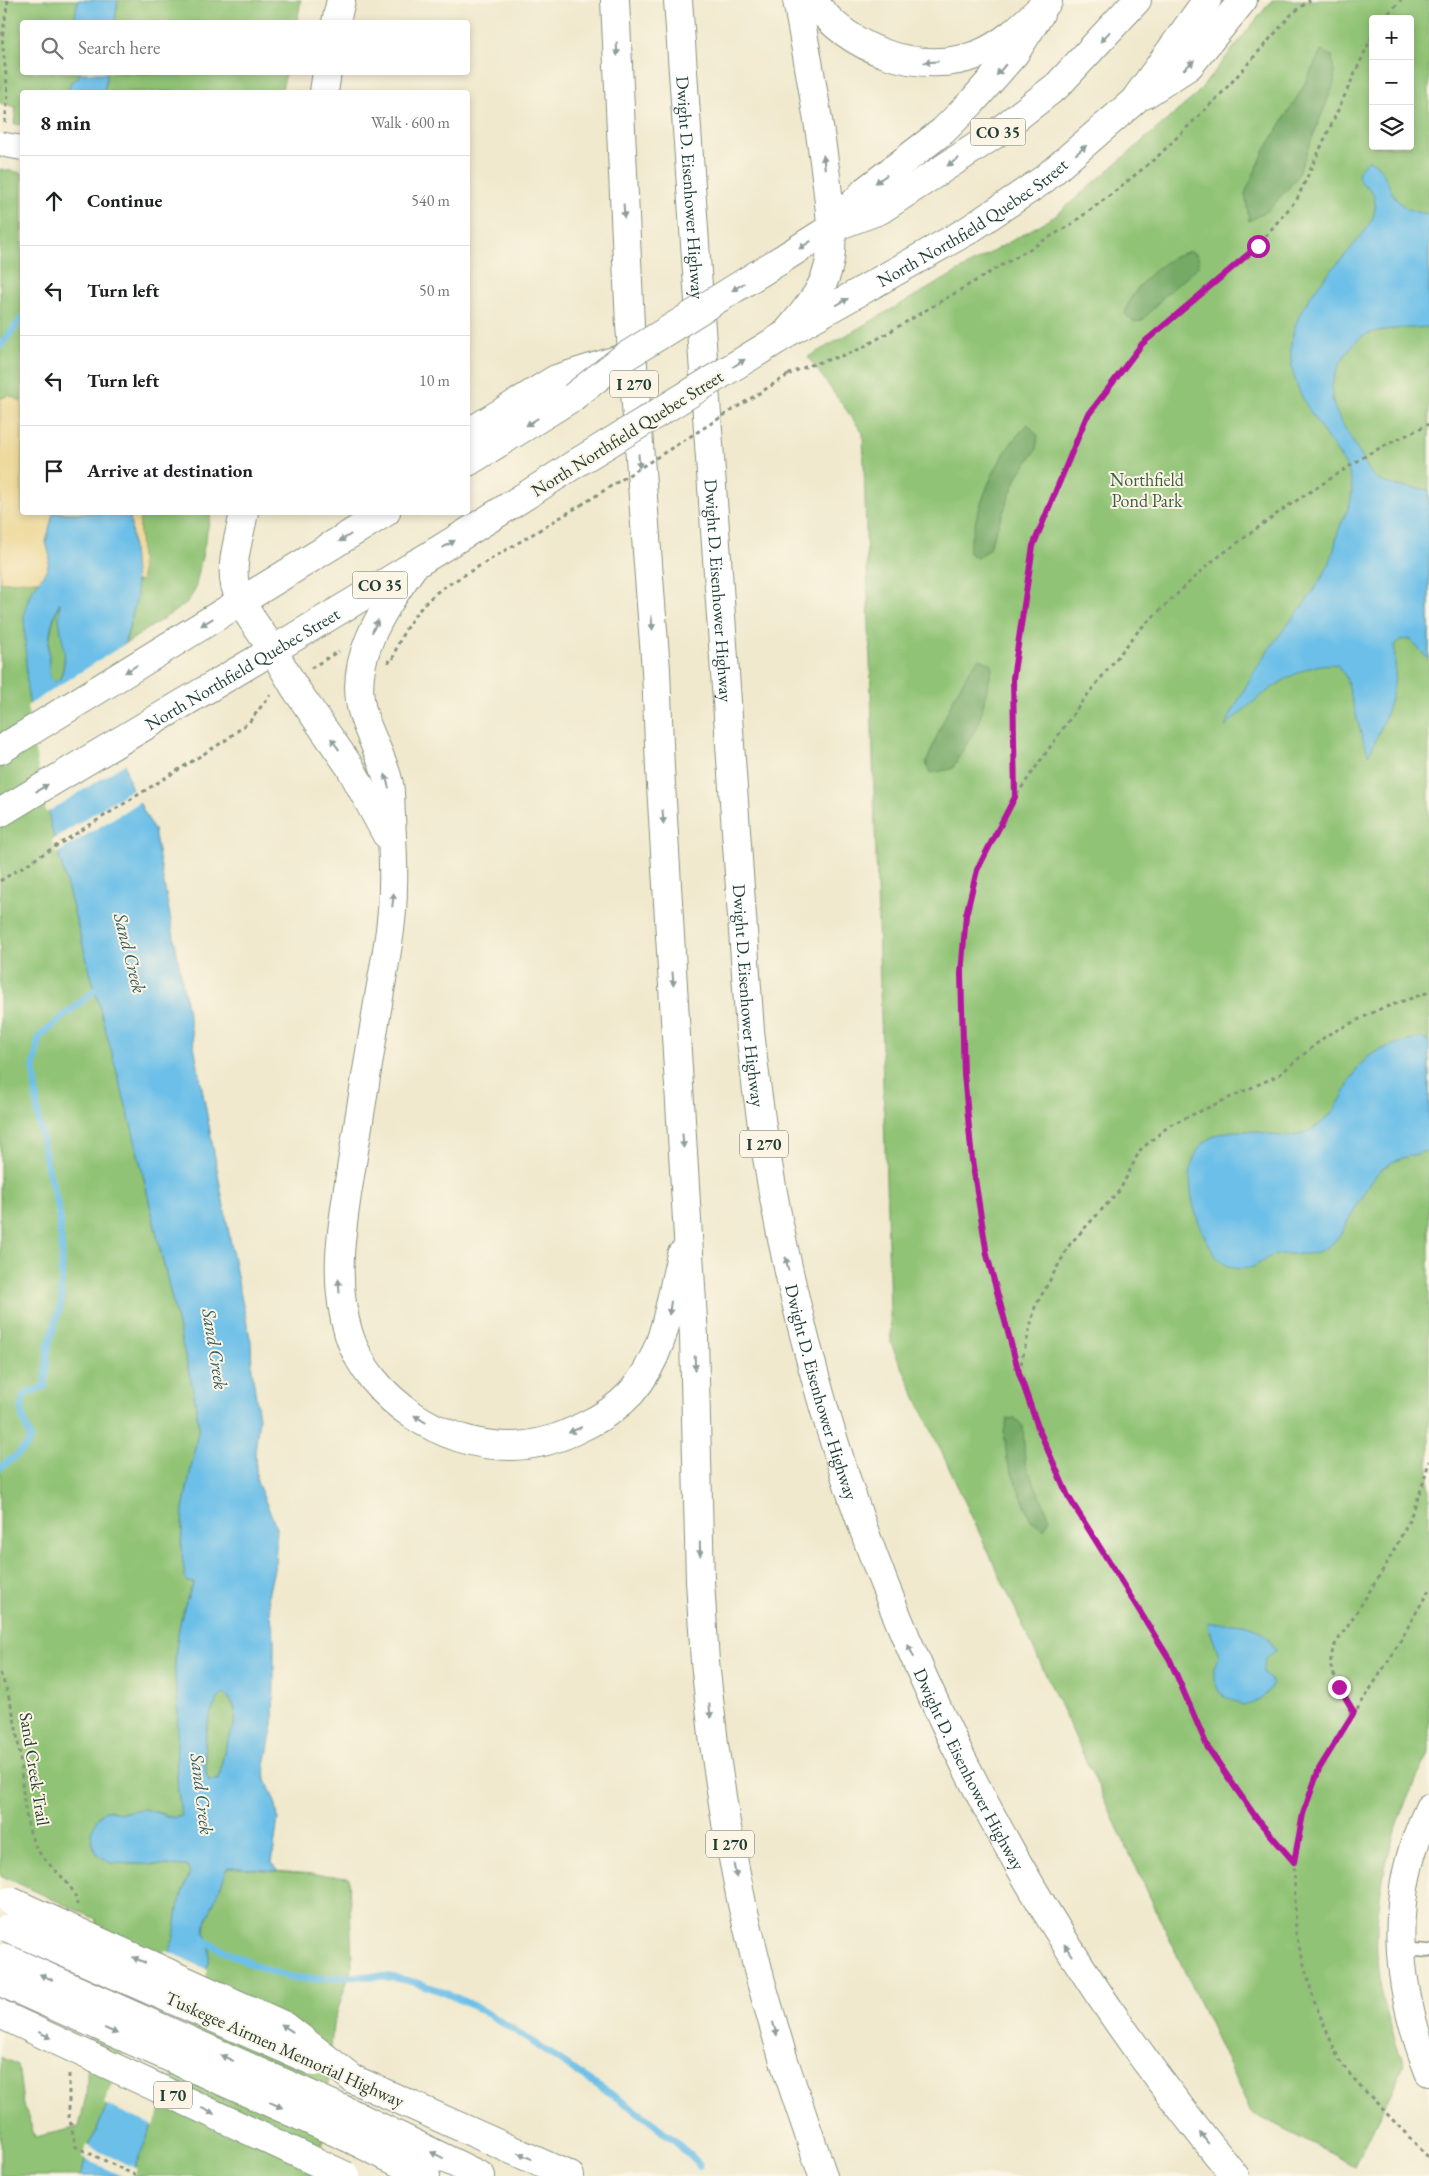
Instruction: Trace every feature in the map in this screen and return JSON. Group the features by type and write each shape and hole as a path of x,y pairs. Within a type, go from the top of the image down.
{"main road":[{"path":"336,20 340,0"},
{"name":"I 270","path":"615,0 630,325 656,670 660,778 694,1337 700,1581 714,1744 726,1823 761,1982 796,2099 823,2176"},
{"name":"Dwight D. Eisenhower Highway","path":"678,0 750,1031 760,1123 804,1338 850,1492 872,1556 896,1618 976,1787 1033,1891 1094,1989 1158,2079 1235,2176"},
{"path":"785,335 819,292 826,276 830,259 831,228 818,115 797,0"},
{"path":"813,0 828,18 849,36 887,54 925,63 977,55 996,46 1049,1"},
{"name":"CO 35","path":"470,461 572,385 623,358 831,228 880,210 1022,114 1058,85 1137,0"},
{"name":"North Northfield Quebec Street","path":"0,813 173,707 415,564 785,335 967,231 1008,204 1064,164 1134,102 1207,0"},
{"path":"1134,102 1190,66 1243,0"},
{"path":"831,228 866,190 930,142 972,102 1015,53 1049,1"},
{"path":"324,90 327,75"},
{"path":"470,432 556,379 572,385"},
{"path":"244,515 234,574 235,585 242,601 295,688 350,766 393,847"},
{"path":"0,750 381,515"},
{"path":"415,564 382,612 371,635 361,673 360,697 362,714 389,784 394,891 387,948 340,1237 339,1290 350,1338 362,1363 377,1384 395,1402 425,1422 463,1439 486,1445 510,1446 533,1444 576,1430 613,1409 629,1395 654,1359 668,1319 672,1291 688,1227"},
{"path":"1429,1808 1407,1870 1400,1924 1400,1949 1408,2010 1429,2072"},
{"name":"Tuskegee Airmen Memorial Highway","path":"4,1912 285,2026 353,2079 570,2176"},
{"path":"2,1970 350,2126 481,2176"},
{"name":"I 70","path":"0,2014 347,2176"},
{"path":"350,2126 426,2176"}],"street":[{"path":"2,134 20,147"}],"lane":[{"path":"1400,1949 1429,1950"}],"path":[{"path":"2,134 8,94 2,38 8,0"},
{"path":"387,661 392,662 395,651 418,608 441,589 581,505 788,374 811,364 846,355 862,348 1070,225 1156,158 1221,94 1292,14 1310,0"},
{"path":"1387,15 1401,0"},
{"path":"1015,797 1013,678 1033,546 1086,418 1142,344 1258,246 1297,199 1369,43"},
{"path":"1294,1862 1257,1819 1208,1748 1170,1660 1068,1496 1039,1430 1019,1373 987,1255 972,1160 964,1074 961,974 966,915 977,870 1015,797 1081,702 1139,630 1210,563 1341,470 1370,453 1429,424"},
{"path":"311,668 338,650 347,652"},
{"path":"0,881 239,731 250,721 271,694"},
{"path":"1019,1373 1035,1307 1070,1244 1120,1190 1140,1150 1170,1125 1279,1075 1327,1035 1380,1009 1429,992"},
{"path":"1354,1712 1339,1687 1330,1665 1332,1648 1397,1548 1424,1483 1429,1461"},
{"path":"1429,1590 1392,1655 1319,1769 1303,1814 1294,1862 1296,1935 1314,2001 1339,2060 1353,2078 1429,2158"},
{"name":"Sand Creek Trail","path":"0,1673 12,1707 26,1811 34,1841 45,1862 70,1885 74,1892 77,1908"},
{"path":"80,2149 137,2176"}],"green space":[{"path":"0,0 78,0 74,20 20,20 20,75 79,75 70,83 69,90 20,90 20,125 14,124 16,107 0,103"},
{"path":"118,0 301,0 297,20 115,20"},
{"name":"Northfield Pond Park","path":"1272,0 1429,0 1429,1753 1406,1802 1393,1838 1383,1877 1378,1918 1377,1958 1379,1977 1389,2022 1404,2065 1355,2166 1251,2113 891,1344 863,433 808,357 1055,216 1195,96"},
{"path":"1321,51 1332,56 1335,81 1296,179 1269,210 1249,221 1245,193 1265,150 1302,89"},
{"path":"107,75 285,75 282,90 104,90"},
{"path":"0,169 20,173 20,401 9,395 0,399"},
{"path":"1190,251 1198,256 1199,266 1164,296 1142,321 1134,322 1125,314 1134,294 1150,275 1180,254"},
{"path":"1028,424 1038,436 1036,450 1018,475 988,550 977,558 968,552 982,500 996,467 1005,452"},
{"path":"139,515 211,515 195,590 187,603 125,644 137,597 136,581 141,581"},
{"path":"40,581 30,594 43,775 51,826 133,1132 194,1394 199,1427 183,1510 181,1547 194,1582 180,1622 175,1664 178,1713 177,1777 182,1816 174,1818 157,1812 119,1813 105,1810 97,1819 104,1858 111,1863 187,1866 190,1873 179,1902 175,1938 96,2132 89,2144 81,2176 0,2176 0,2057 18,2065 23,2102 35,2137 79,2127 86,2096 96,1919 0,1875 0,582"},
{"path":"61,600 65,651 59,680 54,682 50,678 49,648 51,629"},
{"path":"979,658 993,665 979,723 952,769 930,773 926,763 943,722 962,683"},
{"path":"1015,1418 1023,1426 1025,1463 1050,1518 1044,1529 1031,1520 1007,1461 1004,1431 1007,1419"},
{"path":"224,1692 234,1707 235,1720 224,1753 219,1780 208,1780 205,1758 206,1733 212,1710"},
{"path":"228,1867 349,1877 352,1966 333,2025 320,2176 131,2176 149,2133 209,1962 210,1947 204,1932 205,1924"}],"sand":[{"path":"9,395 20,401 20,515 139,515 142,581 96,579 0,582 0,399"}],"water":[{"path":"78,0 118,0 115,20 74,20"},
{"path":"79,75 107,75 104,90 69,90 70,83"},
{"path":"1369,160 1378,166 1396,199 1403,206 1414,211 1429,214 1429,327 1372,332 1361,337 1344,357 1333,383 1332,394 1337,414 1365,464 1377,479 1402,487 1429,490 1429,660 1410,639 1401,640 1395,645 1395,677 1391,697 1369,755 1361,734 1346,677 1337,665 1308,668 1293,675 1262,695 1225,727 1259,665 1310,596 1323,575 1331,560 1338,532 1351,498 1352,486 1349,473 1302,398 1292,365 1291,348 1294,330 1309,298 1355,244 1373,217 1375,209 1374,196 1370,189 1361,182 1358,175 1362,167"},
{"name":"Sand Creek","path":"53,515 130,515 137,597 121,656 118,698 126,771 131,787 154,830 239,1287 251,1342 252,1370 259,1418 255,1452 257,1482 277,1528 275,1564 268,1596 274,1638 273,1724 265,1765 266,1780 276,1805 278,1818 272,1863 277,1871 228,1867 205,1924 204,1932 210,1947 209,1962 149,2133 131,2176 81,2176 89,2144 96,2132 174,1938 179,1902 190,1873 187,1866 111,1863 97,1854 92,1844 91,1832 97,1819 105,1810 119,1813 144,1809 174,1818 182,1816 177,1777 178,1713 175,1664 180,1622 194,1583 187,1582 185,1578 181,1547 183,1510 199,1427 194,1394 133,1132 51,826 27,689 24,613 30,594 47,569 50,557 46,542","holes":["60,602 59,618 64,649 64,665 59,680 54,682 50,678 49,639 53,620","224,1693 230,1700 236,1713 234,1727 224,1753 219,1780 208,1780 205,1759 208,1722 212,1710"]},
{"path":"1421,1038 1429,1042 1429,1151 1397,1161 1386,1166 1378,1173 1364,1192 1338,1237 1333,1243 1322,1250 1307,1254 1279,1254 1252,1267 1242,1269 1229,1267 1219,1260 1211,1249 1200,1226 1191,1190 1191,1172 1195,1156 1204,1143 1219,1134 1241,1131 1288,1137 1306,1132 1326,1119 1334,1110 1355,1073 1368,1057 1386,1047"},
{"path":"1207,1623 1239,1623 1247,1625 1262,1633 1269,1641 1276,1651 1266,1659 1263,1672 1273,1683 1261,1699 1242,1706 1219,1692 1214,1680 1214,1668 1219,1655"}],"pier":[{"path":"128,642 124,656 120,698 128,762 46,813 27,706"},
{"path":"134,788 141,801 56,854 52,840"},
{"path":"165,1950 208,1970 154,2126 104,2104"},
{"path":"86,2145 137,2169 133,2176 122,2176 82,2158"}],"waterway":[{"path":"0,346 20,321"},
{"path":"0,1468 21,1451 31,1439 23,1417 23,1400 25,1394 45,1386 48,1347 61,1304 62,1253 59,1210 47,1165 38,1117 34,1067 39,1037 102,984"},
{"path":"203,1940 249,1963 286,1976 310,1979 384,1976 421,1984 467,2003 511,2028 640,2114 671,2138 700,2166"}],"route":[{"path":"1258,246 1142,344 1086,418 1033,546 1013,678 1015,797 977,870 966,915 961,974 964,1074 972,1160 987,1255 1019,1373 1039,1430 1068,1496 1170,1660 1208,1748 1257,1819 1294,1862 1303,1814 1319,1769 1354,1712 1339,1687"}]}
